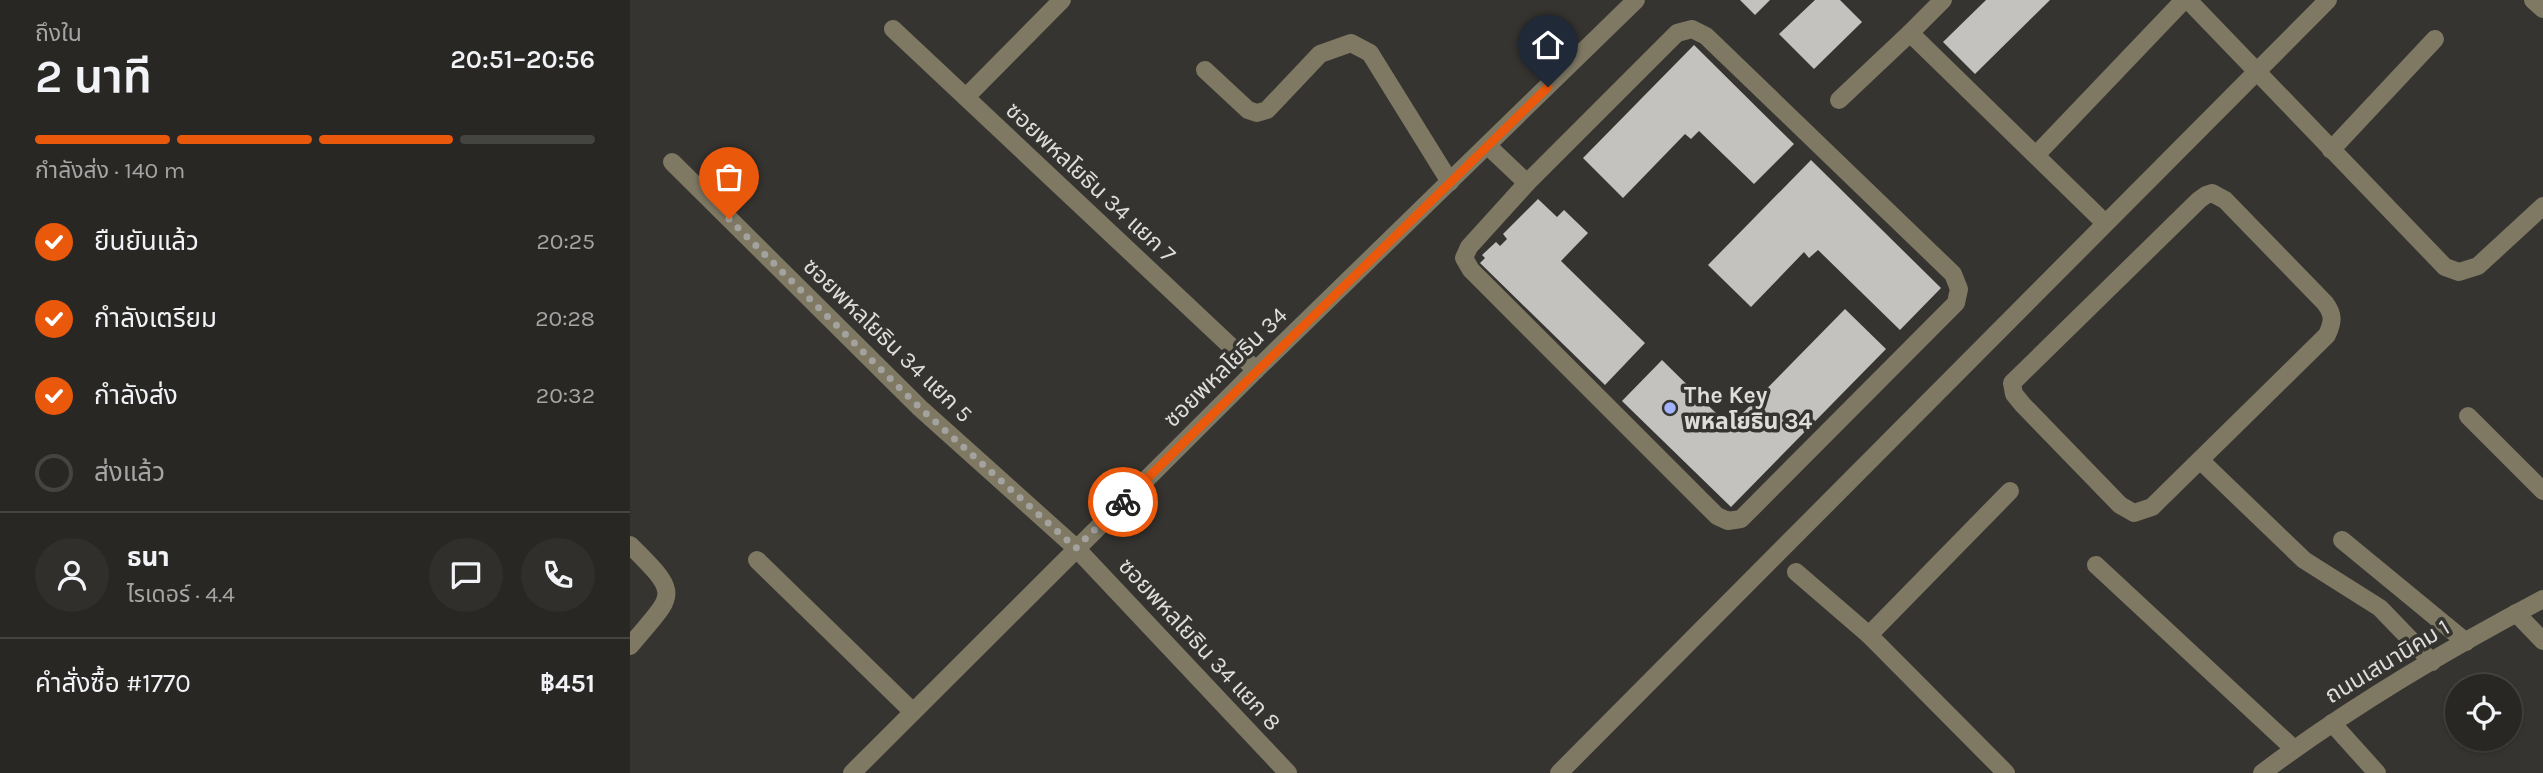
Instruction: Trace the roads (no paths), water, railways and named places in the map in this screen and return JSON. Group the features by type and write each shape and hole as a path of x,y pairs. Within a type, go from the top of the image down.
{"street":[{"path":"966,97 1062,0"},
{"name":"ซอยพหลโยธิน 34","path":"852,773 1256,370 1636,0"},
{"path":"1839,100 1943,0"},
{"path":"2036,155 2186,0 2258,70 2331,150 2445,267 2459,272 2478,266 2543,206"},
{"path":"1559,773 2328,0"},
{"path":"2533,0 2543,9"},
{"name":"ซอยพหลโยธิน 34 แยก 7","path":"893,29 1256,370"},
{"path":"1692,29 1706,36 1953,274 1959,289 1956,303 1741,519 1728,521 1717,516 1471,270 1464,258 1469,247 1527,183 1677,33 1692,29"},
{"path":"1910,33 2105,223"},
{"path":"2331,150 2435,39"},
{"path":"1205,70 1248,110 1257,113 1267,110 1320,54 1351,43 1370,53 1450,182"},
{"path":"1488,146 1527,183"},
{"name":"ซอยพหลโยธิน 34 แยก 5","path":"672,162 920,408 1076,548"},
{"path":"2212,194 2225,200 2325,303 2330,310 2332,324 2327,335 2200,460 2152,507 2142,512 2128,511 2022,405 2011,388 2015,377 2199,200 2212,194"},
{"path":"2468,416 2543,491"},
{"path":"2200,460 2304,560 2380,608 2432,662"},
{"path":"1869,635 2010,491"},
{"path":"2342,540 2466,642"},
{"path":"630,545 660,575 668,588 667,602 630,646"},
{"name":"ซอยพหลโยธิน 34 แยก 8","path":"1076,548 1288,773"},
{"path":"757,560 914,712"},
{"path":"2096,565 2294,749"},
{"path":"1796,572 1869,635 2006,773"},
{"name":"ถนนเสนานิคม 1","path":"2262,773 2332,723 2543,599"},
{"path":"2516,613 2543,641"},
{"path":"2332,723 2377,773"}],"place":[{"name":"The Key พหลโยธิน 34","path":"1670,408"}]}
